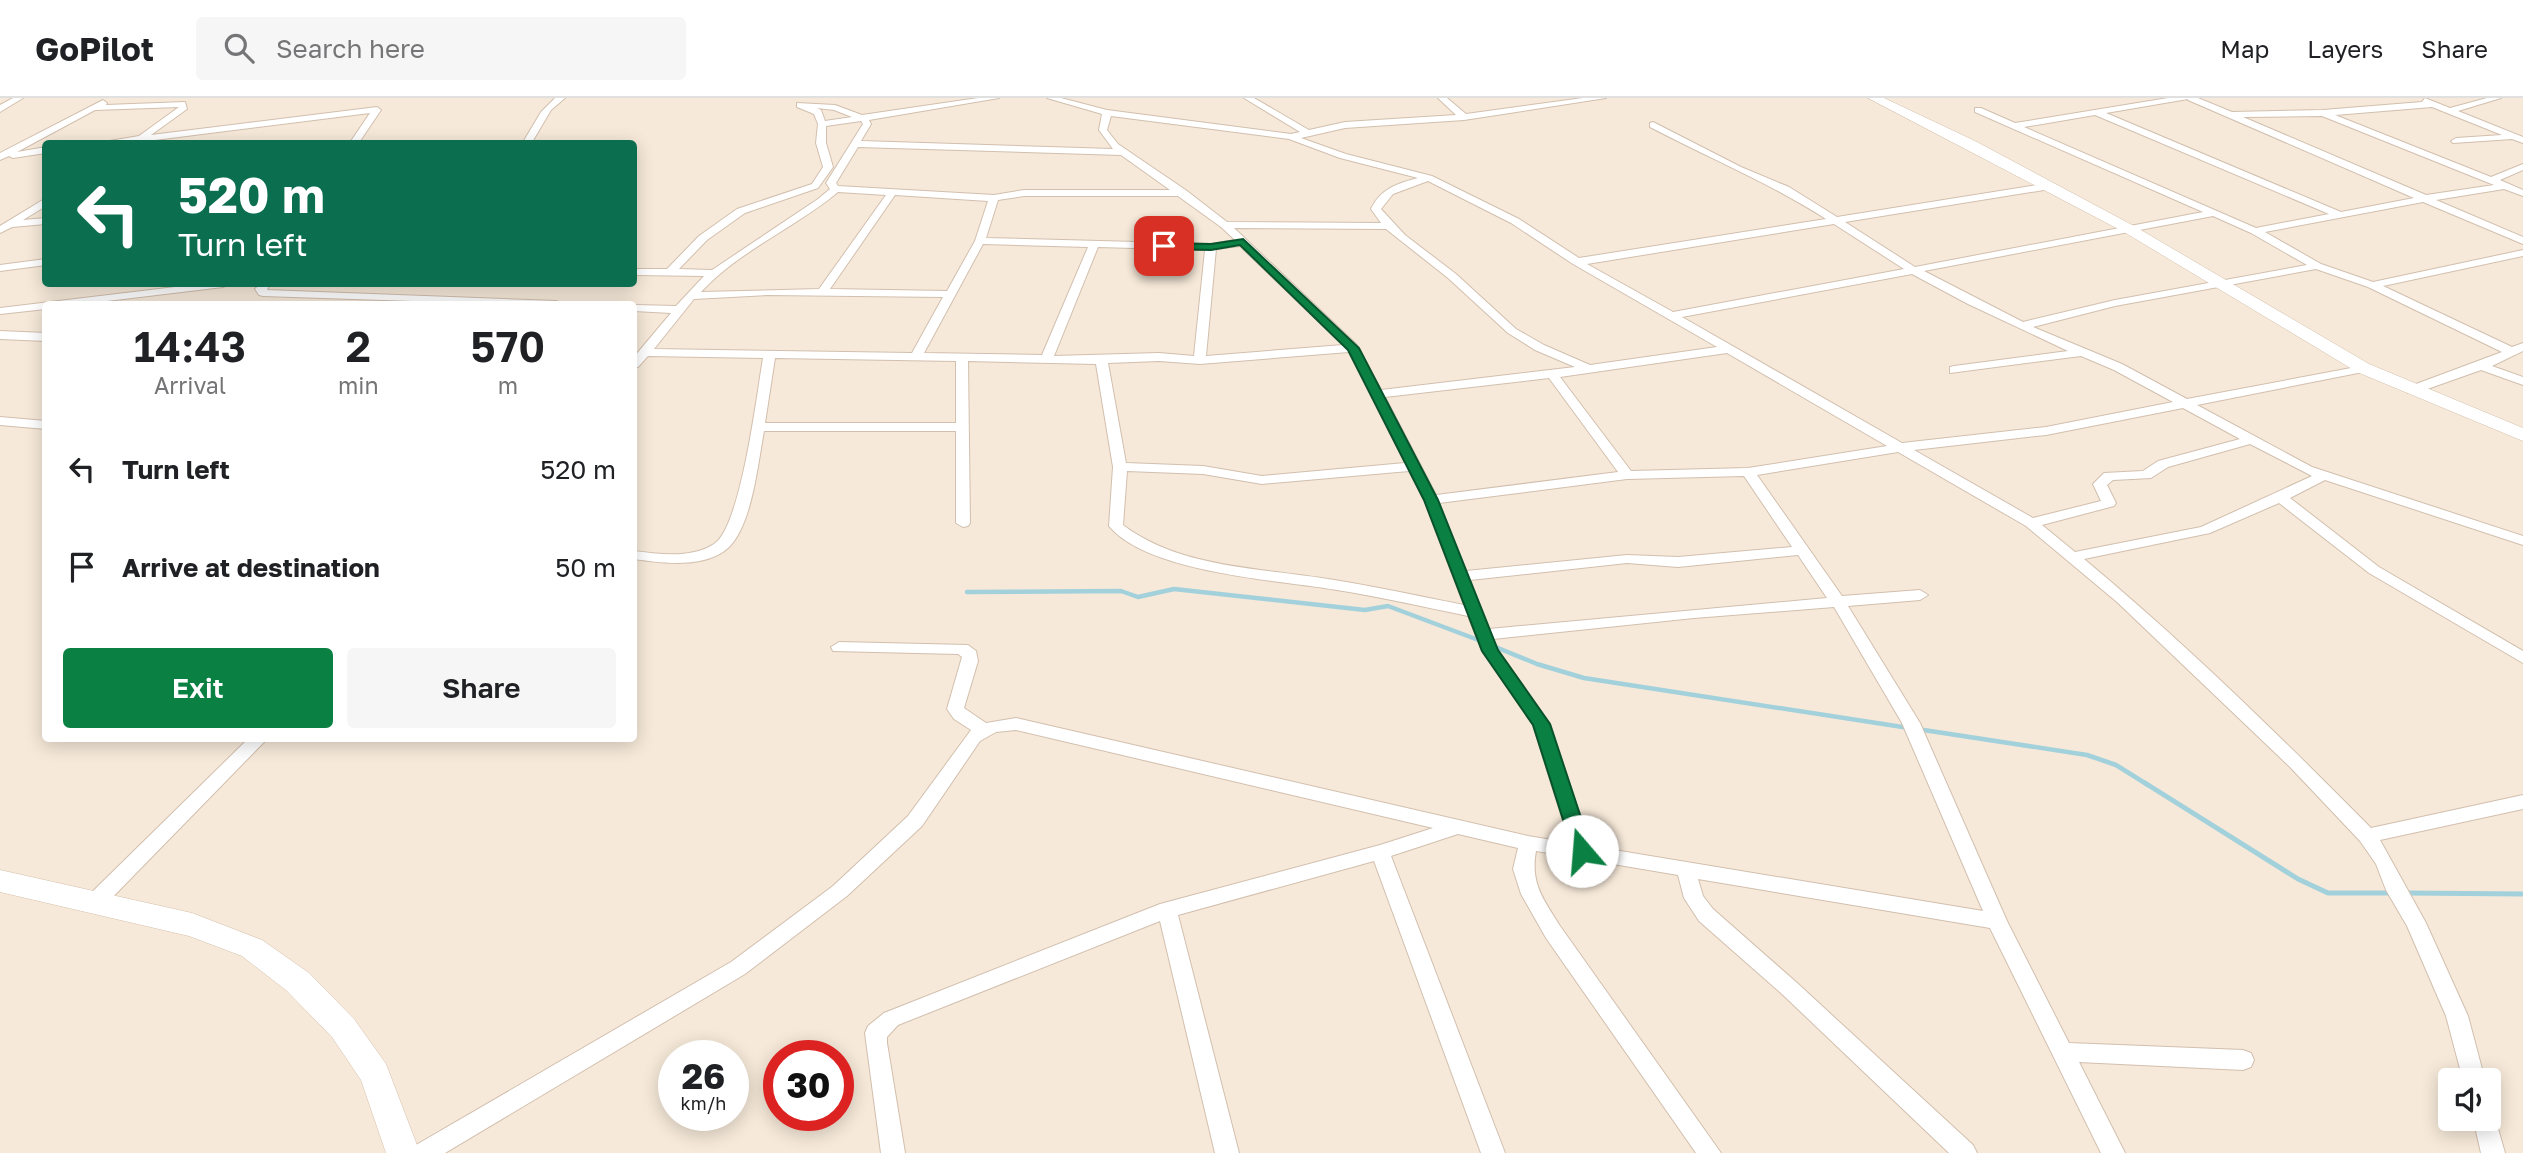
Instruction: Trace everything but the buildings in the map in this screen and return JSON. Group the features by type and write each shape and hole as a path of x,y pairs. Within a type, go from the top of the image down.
{"street":[{"path":"0,108 19,98"},
{"path":"0,159 113,98"},
{"path":"528,140 552,103 561,98"},
{"path":"822,124 995,98"},
{"path":"1053,98 1107,113 1291,137 1343,156 1429,178 1515,221 1577,262 1897,448 1966,483 2031,523 2074,557 2296,763 2367,836 2384,861 2457,1016 2471,1068"},
{"path":"1248,98 1307,133"},
{"path":"1442,98 1464,117"},
{"path":"1291,137 1376,121 1464,117 1602,98"},
{"path":"1874,98 2050,186 2129,229 2363,368 2523,435"},
{"path":"2014,126 2184,98"},
{"path":"2191,98 2523,240"},
{"path":"2417,98 2519,139"},
{"path":"2449,111 2497,98"},
{"path":"797,101 835,108 864,118 867,124 831,183 836,189"},
{"path":"669,273 703,238 741,211 814,186 828,167 821,143 822,124 818,112 797,101"},
{"path":"96,108 182,104 184,107 137,140"},
{"path":"2227,115 2323,113 2433,104"},
{"path":"144,140 377,110 356,140"},
{"path":"1978,110 2255,231 2317,266 2372,285 2517,350"},
{"path":"2095,112 2340,215"},
{"path":"1107,113 1102,130 1123,152 1184,193 1225,225 1353,348 1379,394 1431,500 1486,641 1541,724 1582,851"},
{"path":"2323,113 2523,193"},
{"path":"1653,125 1738,169 1786,189 1913,270 2022,326 2118,367 2307,470 2523,541"},
{"path":"2456,141 2519,139"},
{"path":"854,144 1123,152"},
{"path":"0,159 42,151"},
{"path":"2492,180 2523,167"},
{"path":"1429,178 1392,190 1378,203 1376,209 1405,240 1455,278 1510,329 1526,340 1589,369"},
{"path":"1577,262 2050,186"},
{"path":"2255,231 2505,186"},
{"path":"637,360 678,310 714,273 800,218 836,189 994,198 1024,193 1184,193"},
{"path":"822,293 891,194"},
{"path":"916,357 980,241 994,198"},
{"path":"3,228 42,204"},
{"path":"1671,316 2215,213"},
{"path":"3,228 42,222"},
{"path":"1225,225 1392,226"},
{"path":"980,241 1211,247 1243,242"},
{"path":"1048,358 1094,244"},
{"path":"1200,360 1211,247"},
{"path":"2372,285 2523,253"},
{"path":"0,268 42,262"},
{"path":"2022,326 2115,303 2317,266"},
{"path":"637,272 714,273"},
{"path":"77,301 197,287"},
{"path":"263,287 263,293 355,294 496,301"},
{"path":"691,296 767,292 951,294"},
{"path":"0,310 42,305"},
{"path":"637,308 678,310"},
{"path":"0,335 42,337"},
{"path":"644,352 1101,360 1159,357 1200,360 1353,348"},
{"path":"1379,394 1552,374 1729,349"},
{"path":"2412,390 2481,366 2517,350"},
{"path":"1954,370 2083,352"},
{"path":"637,555 664,559 697,558 724,544 741,513 769,356"},
{"path":"962,358 963,523"},
{"path":"1101,360 1120,467 1116,526 1125,536 1213,566 1328,583 1475,612"},
{"path":"2481,366 2523,381"},
{"path":"1431,500 1627,475 1748,472 1897,448 2046,431 2363,368"},
{"path":"1552,374 1627,475"},
{"path":"0,421 42,425"},
{"path":"757,427 962,427"},
{"path":"2031,523 2109,503 2100,484 2109,476 2146,475 2163,464 2250,440"},
{"path":"1120,467 1203,470 1262,480 1415,466"},
{"path":"1748,472 1839,603 1915,732 1997,922 2113,1153"},
{"path":"2074,557 2205,530 2323,476"},
{"path":"2283,496 2287,503 2374,570 2523,658"},
{"path":"1461,576 1627,559 1678,562 1804,550"},
{"path":"1486,641 1693,613 1920,595"},
{"path":"839,647 962,649 970,655 970,661 955,709 983,729"},
{"path":"424,1153 738,968 840,891 915,821 974,737 983,729 1016,724 1528,844 1997,922"},
{"path":"96,901 256,742"},
{"path":"2367,836 2523,802"},
{"path":"893,1153 876,1044 876,1033 881,1025 891,1019 1167,910 1380,852 1454,828"},
{"path":"1528,844 1523,869 1531,894 1553,932 1709,1153"},
{"path":"1380,852 1493,1153"},
{"path":"1687,872 1694,898 1706,915 1789,988 1965,1153"},
{"path":"0,881 192,925 252,948 298,982 343,1028 374,1074 403,1153"},
{"path":"1167,910 1227,1153"},
{"path":"2063,1052 2243,1060"},
{"path":"2487,1131 2493,1153"}],"shaded area":[{"path":"0,98 2523,98 2523,1153 0,1153"}],"waterway":[{"path":"967,592 1121,591 1138,597 1174,589 1365,610 1388,606 1481,641"},
{"path":"1493,646 1537,664 1584,678 1909,728"},
{"path":"1917,729 2087,755 2116,765 2148,785"},
{"path":"2145,783 2298,879 2328,893 2391,893"},
{"path":"2406,893 2523,894"}],"route":[{"path":"1164,246 1211,247 1243,242 1322,315 1353,348 1379,394 1431,500 1490,651 1541,724 1582,851"}]}
